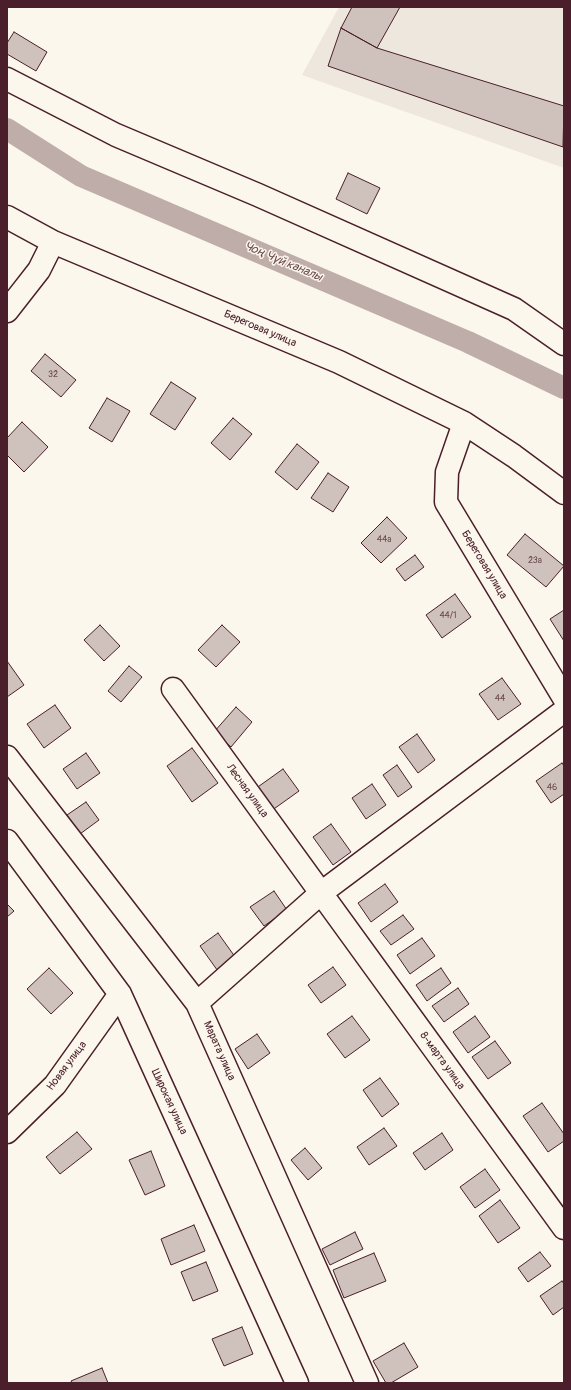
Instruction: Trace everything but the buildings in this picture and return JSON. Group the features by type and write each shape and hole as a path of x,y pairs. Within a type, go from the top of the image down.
{"street":[{"path":"7,79 116,134 258,194 514,309 564,344"},
{"name":"Береговая улица","path":"7,217 53,242 340,362 464,423 514,456 564,493"},
{"path":"7,312 39,270 53,242"},
{"name":"Береговая улица","path":"464,423 447,472 446,502 564,698"},
{"name":"Лесная улица","path":"173,689 321,893"},
{"path":"197,1003 321,893 564,711"},
{"name":"Марата улица","path":"7,757 197,1003 367,1383"},
{"name":"Широкая улица","path":"7,841 120,994 297,1383"},
{"name":"8-марта улица","path":"321,893 564,1228"},
{"name":"Новая улица","path":"7,1132 55,1085 120,994"}],"shaded area":[{"path":"339,7 564,7 564,168 302,75"}],"waterway":[{"name":"Чоң Чүй каналы","path":"7,129 81,176 468,342 564,388"}]}
